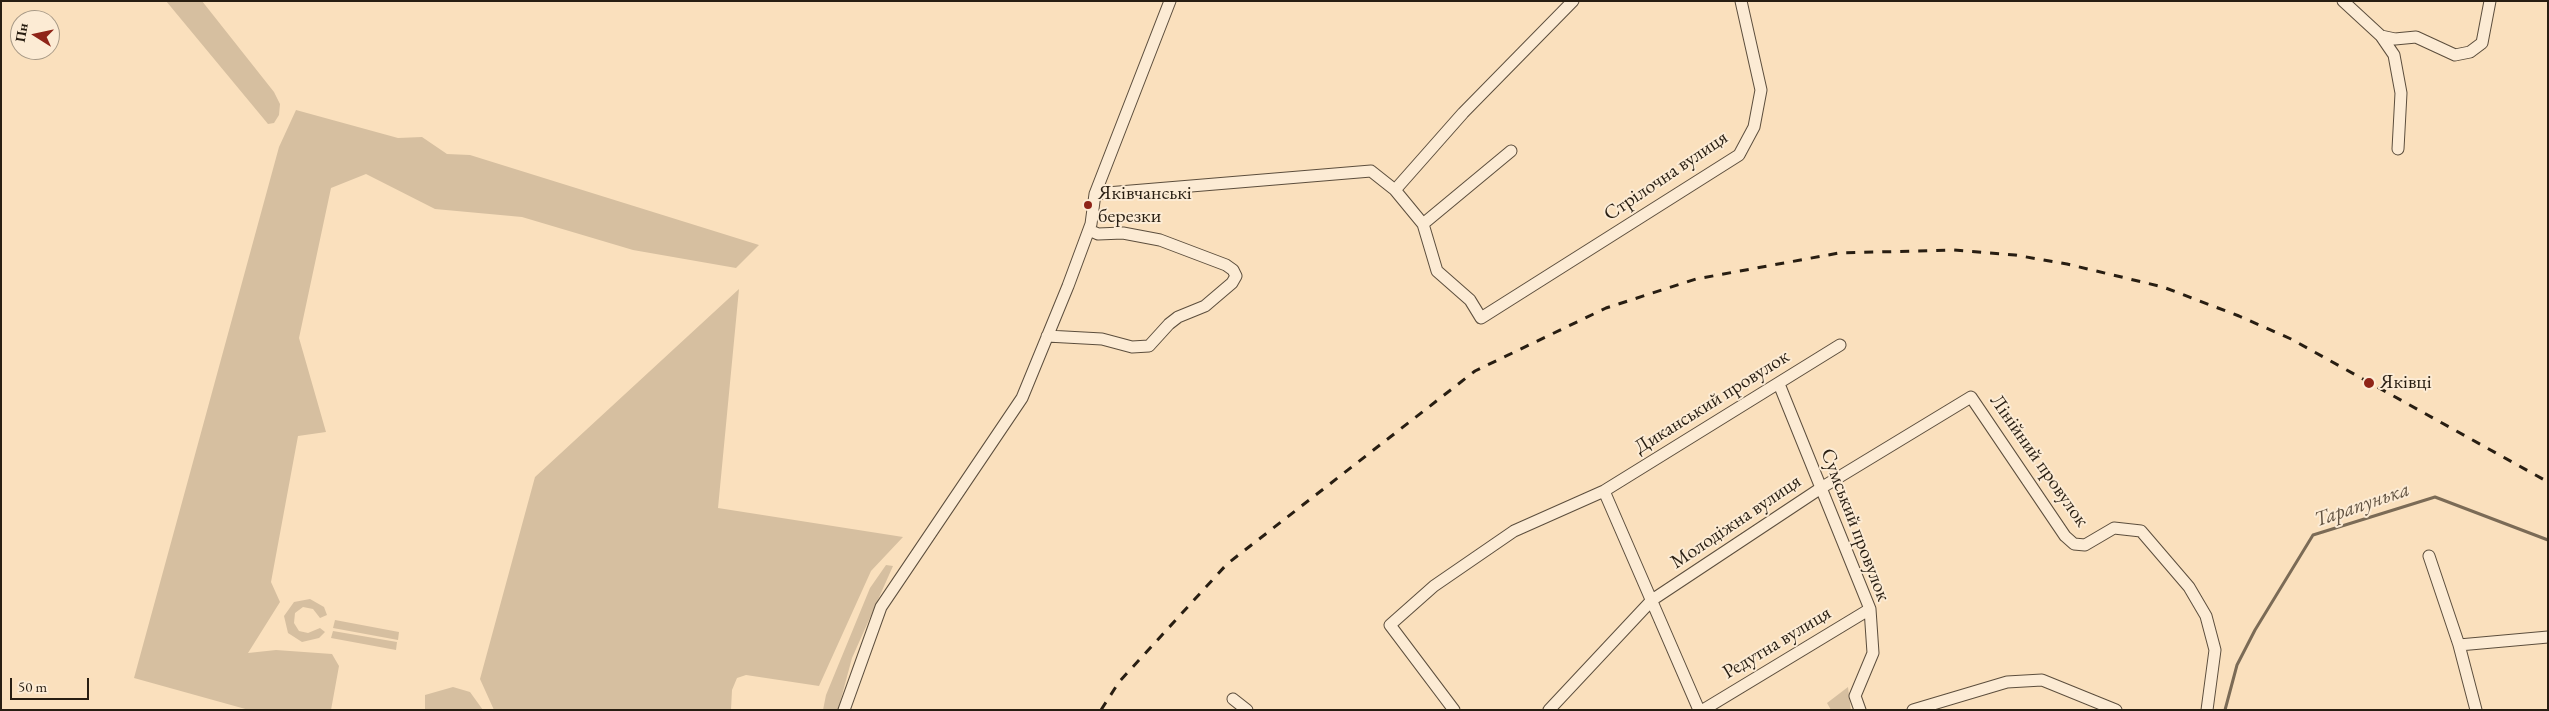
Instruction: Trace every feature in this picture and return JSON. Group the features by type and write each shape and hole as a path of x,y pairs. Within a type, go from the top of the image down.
{"street":[{"path":"844,710 881,607 1022,398 1089,230 1095,194 1170,1"},
{"path":"1395,190 1463,113 1574,1"},
{"name":"Стрілочна вулиця","path":"1424,224 1437,271 1470,300 1481,318 1738,155 1754,127 1761,90 1741,1"},
{"path":"2343,1 2381,36 2394,55 2401,93 2398,149"},
{"path":"2381,36 2394,39 2416,37 2455,55 2470,52 2482,43 2490,1"},
{"path":"1095,194 1371,171 1395,190 1424,224 1511,151"},
{"path":"1047,336 1102,339 1132,347 1149,346 1169,324 1178,317 1205,306 1232,283 1236,276 1233,270 1226,265 1160,240 1123,233 1098,234 1089,230"},
{"name":"Диканський провулок","path":"1604,491 1840,345"},
{"name":"Сумський провулок","path":"1778,384 1870,609 1873,653 1855,696 1860,710"},
{"name":"Молодіжна вулиця","path":"1549,710 1652,600 1821,488 1971,397"},
{"name":"Лінійний провулок","path":"1971,397 2065,536 2074,544 2085,545 2114,528 2141,531 2188,587 2206,616 2215,650 2207,710"},
{"path":"1454,710 1390,625 1434,586 1514,531 1604,491 1699,710"},
{"path":"2429,556 2459,645 2476,710"},
{"name":"Редутна вулиця","path":"1703,710 1870,609"},
{"path":"2459,645 2548,637"},
{"path":"1913,710 2008,682 2042,680 2116,710"},
{"path":"1233,699 1247,710"}],"shaded area":[{"path":"166,1 202,1 274,92 280,104 279,115 274,123 268,124"},
{"path":"296,110 398,138 422,137 447,154 470,155 759,245 736,268 633,250 522,217 435,209 366,174 331,188 299,338 326,432 298,436 271,582 280,602 248,653 276,650 332,654 339,666 331,710 249,710 134,678 279,147"},
{"path":"739,289 718,508 903,537 871,571 819,686 746,675 737,678 732,690 731,710 494,710 480,679 535,477"},
{"path":"886,565 893,566 852,658 838,710 823,710 826,695 870,588"},
{"path":"310,599 324,607 327,615 320,618 313,609 303,607 295,613 294,623 299,631 308,633 320,628 325,632 319,638 302,642 288,633 284,616 294,602"},
{"path":"335,620 399,632 398,640 333,628"},
{"path":"333,631 397,642 396,650 331,638"},
{"path":"453,687 470,692 483,710 425,710 425,695"},
{"path":"1848,687 1851,710 1831,710 1827,703"}],"waterway":[{"name":"Тарапунька","path":"2225,710 2237,665 2255,630 2313,535 2435,497 2548,540"}],"railway":[{"path":"1101,710 1119,682 1227,564 1475,371 1606,308 1696,279 1839,253 1954,250 2015,255 2067,264 2163,287 2239,316 2291,339 2548,482"}],"place":[{"name":"Яківчанські березки","path":"1088,205"},
{"name":"Яківці","path":"2369,383"}]}
